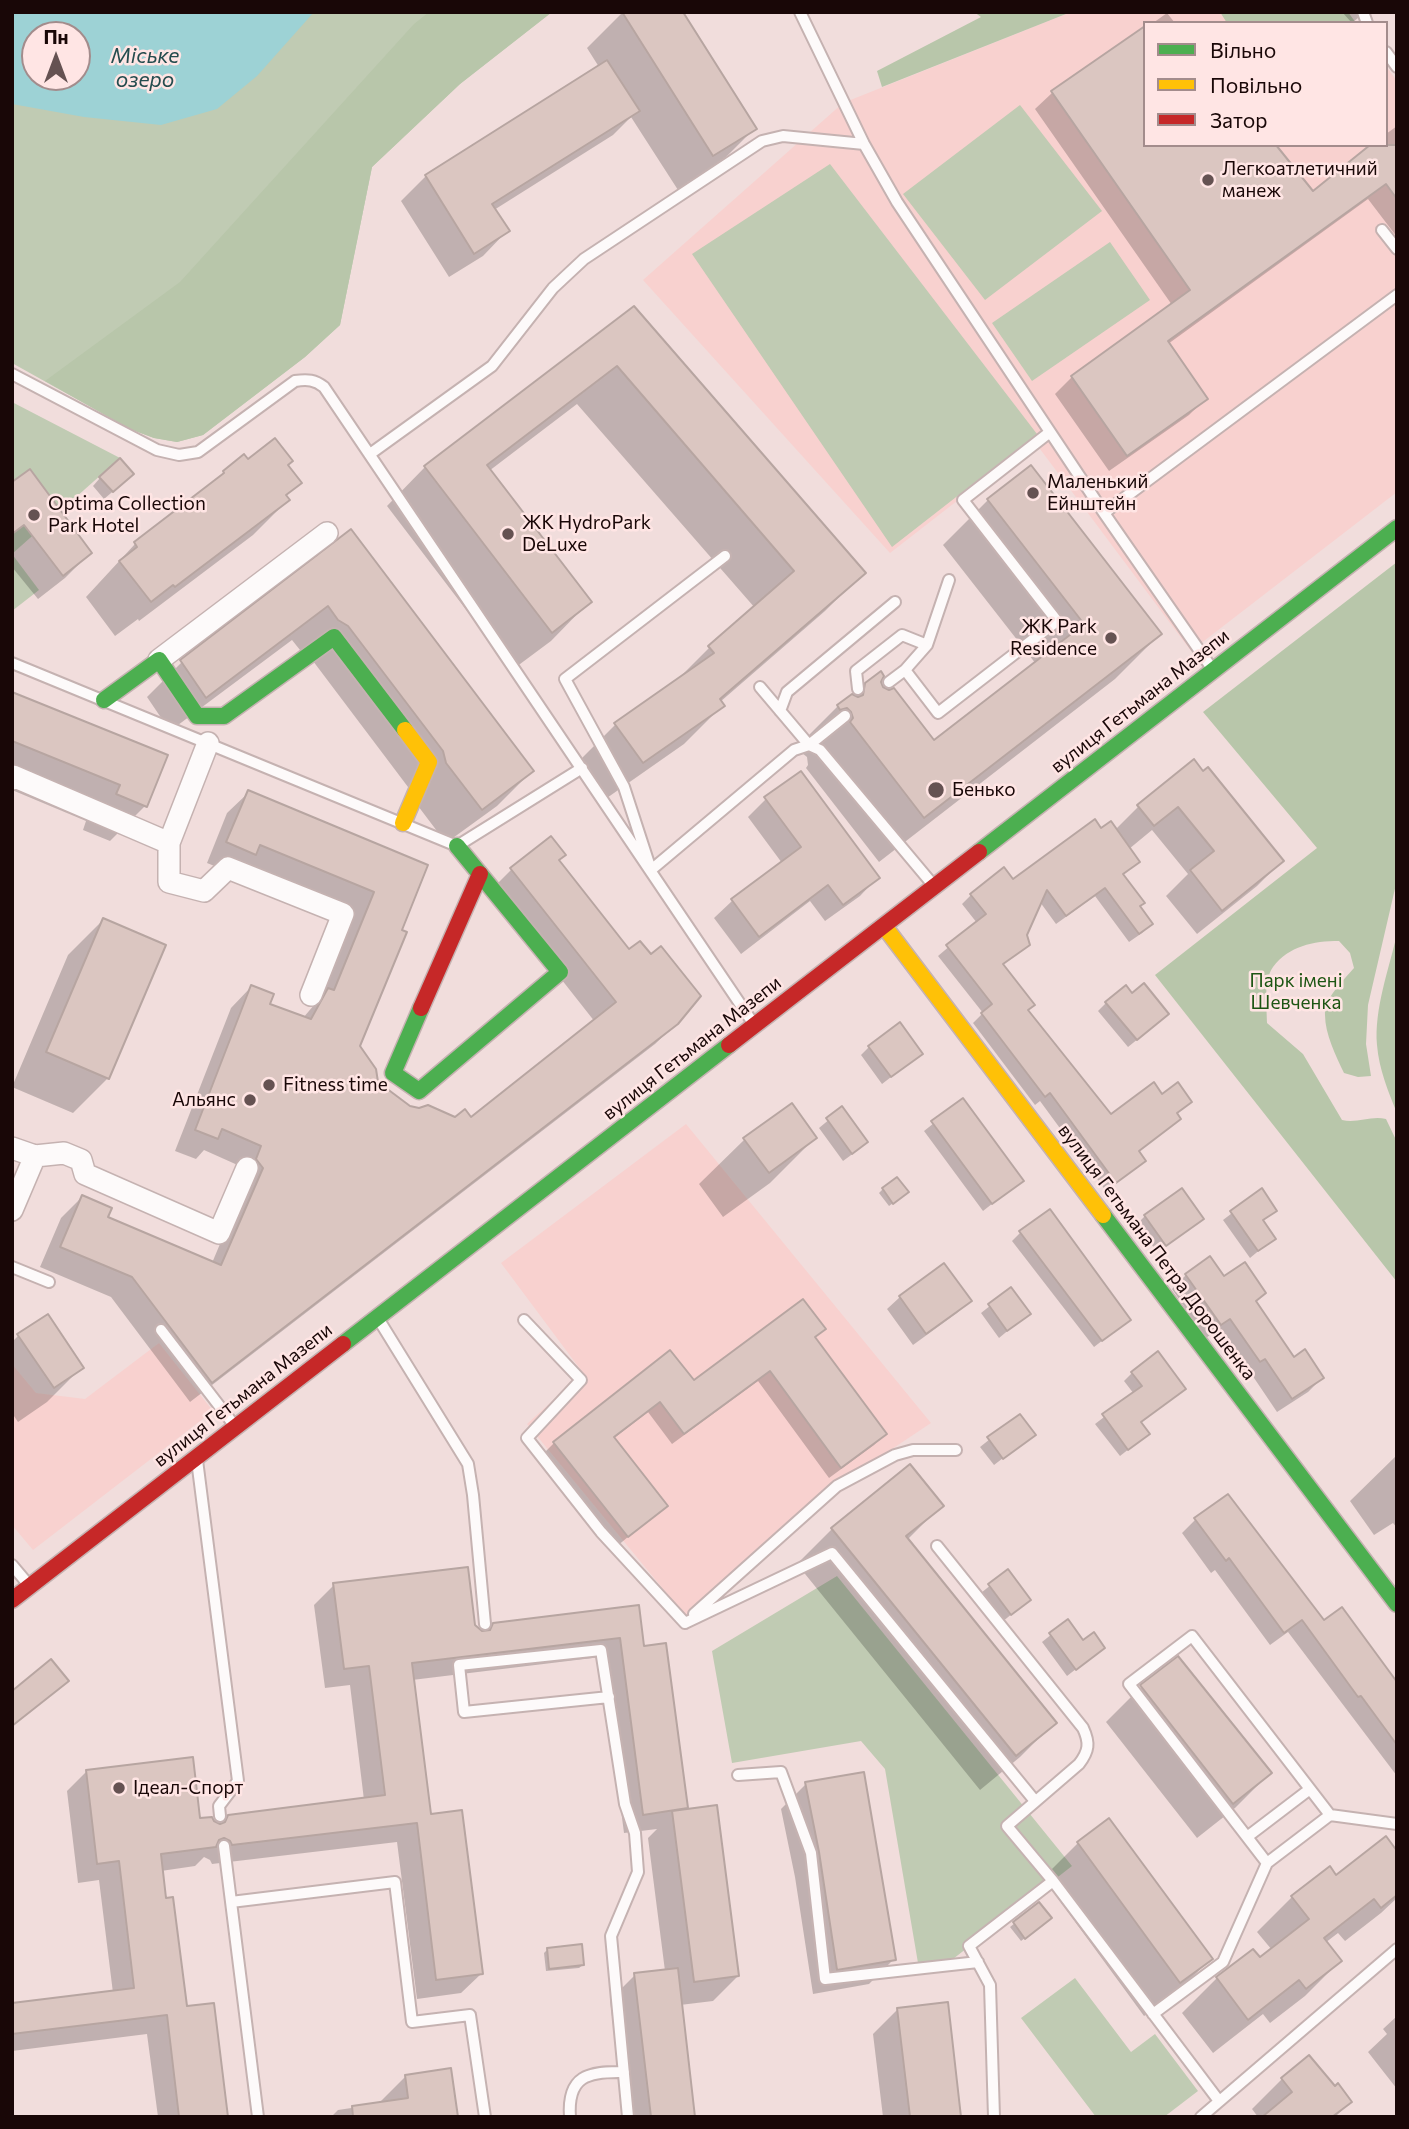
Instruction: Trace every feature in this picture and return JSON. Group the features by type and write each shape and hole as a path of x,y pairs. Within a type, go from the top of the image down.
{"street":[{"name":"вулиця Гетьмана Мазепи","path":"12,1600 197,1457 212,1440 236,1427 378,1318 1397,528"},
{"path":"104,700 327,533"},
{"path":"159,660 197,716 224,716 334,637 429,762 403,823"},
{"path":"208,743 169,843 169,882 204,891 228,868 343,914 311,995"},
{"path":"12,779 13,776 169,843"},
{"path":"457,846 480,874 560,972 419,1091 393,1073 480,874"},
{"name":"вулиця Гетьмана Петра Дорошенка","path":"884,926 1397,1604"},
{"path":"12,1147 34,1156 64,1153 81,1160 85,1174 219,1233 247,1168"},
{"path":"12,1210 34,1156"}],"lane":[{"path":"800,12 864,144 897,202 1104,513 1213,671"},
{"path":"370,454 492,366 553,288 584,259 762,141 783,136 864,144"},
{"path":"1382,230 1397,249"},
{"path":"1104,513 1397,295"},
{"path":"12,374 157,450 179,455 198,452 296,381 307,379 324,387 755,1025"},
{"path":"905,670 938,713 1056,621 963,500 1050,432"},
{"path":"651,870 624,787 565,680 726,556"},
{"path":"889,682 905,670 928,645 949,580"},
{"path":"780,711 787,692 895,602"},
{"path":"858,689 856,671 902,635 928,645"},
{"path":"12,663 457,846 582,768"},
{"path":"760,687 808,745 820,750 935,886"},
{"path":"651,870 794,750 808,745 845,716"},
{"path":"12,1267 49,1282"},
{"path":"378,1318 468,1464 485,1624"},
{"path":"524,1320 581,1380 527,1438 601,1532 685,1623"},
{"path":"161,1330 236,1427"},
{"path":"685,1623 837,1486 895,1455 913,1450 956,1450"},
{"path":"197,1457 238,1781 219,1806 220,1816"},
{"path":"937,1546 1083,1728 1088,1740 1087,1753 1079,1764 1007,1826 1053,1881 1219,2101"},
{"path":"685,1623 832,1553 1035,1801"},
{"path":"12,1565 30,1586"},
{"path":"1267,1863 1129,1684 1192,1636 1330,1815 1397,1824"},
{"path":"609,1697 464,1712 459,1665 489,1658 601,1650 609,1697 625,1804 635,1833 638,1872 611,1936 628,2117"},
{"path":"738,1775 781,1772 811,1853 825,1979 978,1962"},
{"path":"1247,1837 1310,1789"},
{"path":"1153,2014 1223,1962 1267,1863 1330,1815"},
{"path":"224,1846 258,2117"},
{"path":"995,2117 990,1985 969,1947 1053,1881"},
{"path":"231,1902 395,1882 412,2022 470,2015 485,2117"},
{"path":"1201,2117 1397,1950"},
{"path":"570,2117 572,2090 582,2077 601,2071 624,2072"}],"shaded area":[{"path":"1071,12 1348,12 1355,21 1143,21 1143,147 1388,147 1388,69 1397,81 1397,492 1191,651 1034,441 890,553 643,280 843,103"},
{"path":"686,1124 931,1423 802,1509 687,1618 527,1424 583,1373 501,1263"},
{"path":"159,1343 213,1411 33,1550 12,1525 12,1364 36,1393 85,1399"}],"green space":[{"path":"12,12 552,12 460,84 372,167 340,325 305,357 203,435 177,442 154,438 130,429 12,363"},
{"path":"429,12 552,12 460,84 372,167 340,325 305,357 203,435 177,442 154,438 130,429 45,381 180,282 414,24"},
{"path":"974,12 1071,12 882,87 877,71 981,17"},
{"path":"1220,12 1348,12 1355,21 1226,21"},
{"path":"1020,105 1102,211 985,300 903,194"},
{"path":"830,164 1037,434 892,547 692,254"},
{"path":"1110,242 1150,300 1032,381 992,323"},
{"name":"Optima Collection Park Hotel","path":"12,402 120,458 12,554"},
{"path":"12,554 39,590 12,611"},
{"name":"Парк імені Шевченка","path":"1397,562 1397,880 1368,1005 1366,1044 1371,1076 1358,1077 1344,1073 1327,1030 1325,1015 1328,1002 1354,968 1350,953 1339,941 1302,946 1286,954 1270,973 1266,994 1267,1023 1303,1054 1342,1120 1386,1119 1397,1142 1397,1282 1155,975 1317,848 1203,712"},
{"path":"1397,934 1397,1113 1382,1071 1377,1031 1380,1003"},
{"path":"837,1576 1072,1866 953,1959 918,1963 885,1769 861,1741 732,1763 712,1651"},
{"path":"1075,1978 1131,2052 1155,2034 1198,2091 1164,2117 1096,2117 1021,2018"}],"water":[{"name":"Міське озеро","path":"12,12 314,12 257,76 217,109 161,125 84,117 12,104"}],"building":[{"path":"622,12 683,12 757,129 713,156"},
{"name":"Легкоатлетичний манеж","path":"1143,27 1143,147 1278,147 1313,191 1368,147 1397,145 1397,199 1386,184 1168,341 1208,399 1127,456 1071,376 1190,290 1051,91"},
{"path":"607,60 640,111 492,204 510,231 474,254 425,175"},
{"path":"634,306 866,573 720,699 725,706 643,763 614,723 714,653 708,646 794,571 617,366 487,465 592,602 552,633 424,466"},
{"path":"275,438 293,461 288,465 302,483 286,495 290,500 175,587 173,585 151,602 119,561 137,547 134,542 224,473 223,471 244,454 248,459"},
{"path":"120,458 134,474 113,492 99,477"},
{"name":"ЖК Park Residence","path":"1031,465 1162,634 924,818 850,722 853,718 851,712 847,708 840,710 837,705 852,694 858,697 863,695 865,683 881,671 884,676 881,682 883,687 889,690 894,688 934,740 1084,624 987,499"},
{"path":"30,469 92,553 63,576 24,525 12,534 12,482"},
{"path":"351,529 534,771 482,810 446,763 443,751 348,626 338,620 328,606 206,698 180,660"},
{"path":"12,692 168,755 147,807 116,794 120,785 12,741"},
{"path":"1194,759 1203,771 1208,767 1284,861 1222,911 1190,870 1214,851 1178,807 1154,826 1137,805"},
{"path":"801,771 880,878 843,905 828,885 759,937 731,899 801,847 764,797"},
{"path":"248,790 428,865 402,930 407,932 360,1046 376,1069 378,1082 410,1106 419,1108 428,1105 455,1117 465,1109 471,1117 616,1002 510,868 551,836 566,855 559,860 629,949 640,941 651,954 661,946 701,996 678,1024 212,1383 132,1277 60,1247 82,1195 112,1208 108,1217 221,1265 263,1168 256,1159 261,1146 222,1129 218,1139 195,1130 251,985 274,994 270,1004 311,1019 328,988 334,990 374,892 260,845 256,855 226,842"},
{"path":"1095,819 1101,828 1111,821 1140,862 1123,874 1145,903 1140,906 1153,924 1139,934 1105,888 1066,916 1047,890 1027,935 1030,945 1003,964 1035,1005 1028,1010 1111,1114 1154,1082 1162,1094 1178,1082 1192,1102 1177,1113 1181,1119 1139,1151 1146,1161 1116,1183 1050,1093 1045,1097 981,1013 992,1004 946,945 986,914 970,894 1004,867 1013,879"},
{"path":"103,918 166,945 109,1079 46,1052"},
{"path":"1144,983 1169,1014 1137,1040 1105,1002 1126,985 1132,993"},
{"path":"900,1022 923,1054 891,1077 868,1046"},
{"path":"963,1098 1024,1181 992,1204 931,1121"},
{"path":"792,1103 817,1138 769,1173 743,1138"},
{"path":"842,1106 868,1142 852,1154 826,1118"},
{"path":"897,1177 909,1192 893,1204 882,1188"},
{"path":"1182,1188 1204,1219 1166,1246 1144,1215"},
{"path":"1262,1188 1277,1211 1263,1220 1276,1239 1258,1251 1230,1211"},
{"path":"1050,1209 1131,1320 1102,1341 1019,1231"},
{"path":"1210,1256 1224,1276 1245,1262 1266,1293 1256,1301 1294,1357 1305,1349 1324,1378 1292,1399 1265,1359 1260,1362 1230,1319 1221,1325 1185,1274"},
{"path":"944,1263 972,1301 926,1334 899,1296"},
{"path":"1011,1287 1031,1314 1007,1331 988,1304"},
{"path":"803,1299 826,1329 815,1337 887,1434 841,1468 770,1371 684,1434 660,1402 614,1437 668,1506 628,1537 553,1442 670,1350 694,1380"},
{"path":"48,1314 84,1368 54,1388 17,1334"},
{"path":"1158,1351 1186,1389 1141,1422 1150,1434 1128,1450 1102,1414 1142,1386 1131,1372"},
{"path":"1020,1414 1036,1435 1003,1459 987,1437"},
{"path":"910,1464 944,1506 906,1536 1057,1723 1016,1756 831,1528"},
{"path":"1228,1494 1324,1620 1342,1607 1397,1682 1397,1745 1302,1620 1284,1633 1229,1558 1226,1561 1194,1518"},
{"path":"468,1567 475,1625 482,1631 490,1630 493,1623 639,1605 644,1646 666,1643 688,1808 643,1815 620,1638 412,1663 431,1814 462,1810 483,1974 436,1980 417,1823 232,1845 224,1838 219,1840 216,1847 161,1854 166,1898 173,1897 187,2006 214,2003 228,2117 179,2117 167,2015 12,2034 12,2003 134,1988 119,1861 97,1864 86,1770 193,1757 200,1818 212,1817 220,1824 225,1822 228,1815 385,1795 369,1666 344,1669 333,1583"},
{"path":"1008,1569 1031,1600 1011,1615 988,1584"},
{"path":"1068,1619 1083,1640 1094,1632 1105,1648 1076,1670 1049,1633"},
{"path":"1178,1656 1272,1773 1233,1804 1140,1685"},
{"path":"51,1659 69,1681 12,1726 12,1691"},
{"path":"864,1772 896,1960 837,1970 805,1782"},
{"path":"717,1805 739,1976 694,1982 672,1811"},
{"path":"1109,1818 1213,1959 1180,1983 1077,1842"},
{"path":"1386,1836 1397,1851 1397,1895 1381,1908 1374,1899 1324,1938 1342,1961 1306,1989 1299,1980 1248,2020 1216,1977 1253,1949 1260,1957 1309,1919 1291,1896 1330,1866 1336,1875"},
{"path":"1039,1902 1052,1918 1025,1939 1013,1922"},
{"path":"582,1944 584,1965 549,1969 547,1948"},
{"path":"678,1968 695,2117 651,2117 634,1973"},
{"path":"948,2002 961,2117 910,2117 897,2008"},
{"path":"1309,2055 1335,2086 1338,2083 1352,2102 1332,2117 1262,2117 1292,2092 1281,2078"},
{"path":"451,2068 458,2117 353,2117 352,2106 408,2098 405,2075"}],"traffic: fast":[{"path":"979,852 1397,528"},
{"path":"104,700 159,660 197,716 224,716 334,637 405,730"},
{"path":"421,1008 393,1073 419,1091 560,972 457,846"},
{"path":"343,1344 729,1045"},
{"path":"1103,1215 1397,1604"}],"traffic: slow":[{"path":"403,823 429,762 405,730"},
{"path":"884,926 1103,1215"}],"traffic: jam":[{"path":"729,1045 979,852"},
{"path":"421,1008 480,874"},
{"path":"12,1600 343,1344"}],"place":[{"name":"Легкоатлетичний манеж","path":"1208,180"},
{"name":"Маленький Ейнштейн","path":"1033,493"},
{"name":"Optima Collection Park Hotel","path":"34,515"},
{"name":"ЖК HydroPark DeLuxe","path":"508,534"},
{"name":"ЖК Park Residence","path":"1111,638"},
{"name":"Бенько","path":"936,790"},
{"name":"Fitness time","path":"269,1085"},
{"name":"Альянс","path":"250,1100"},
{"name":"Ідеал-Спорт","path":"119,1788"}]}
